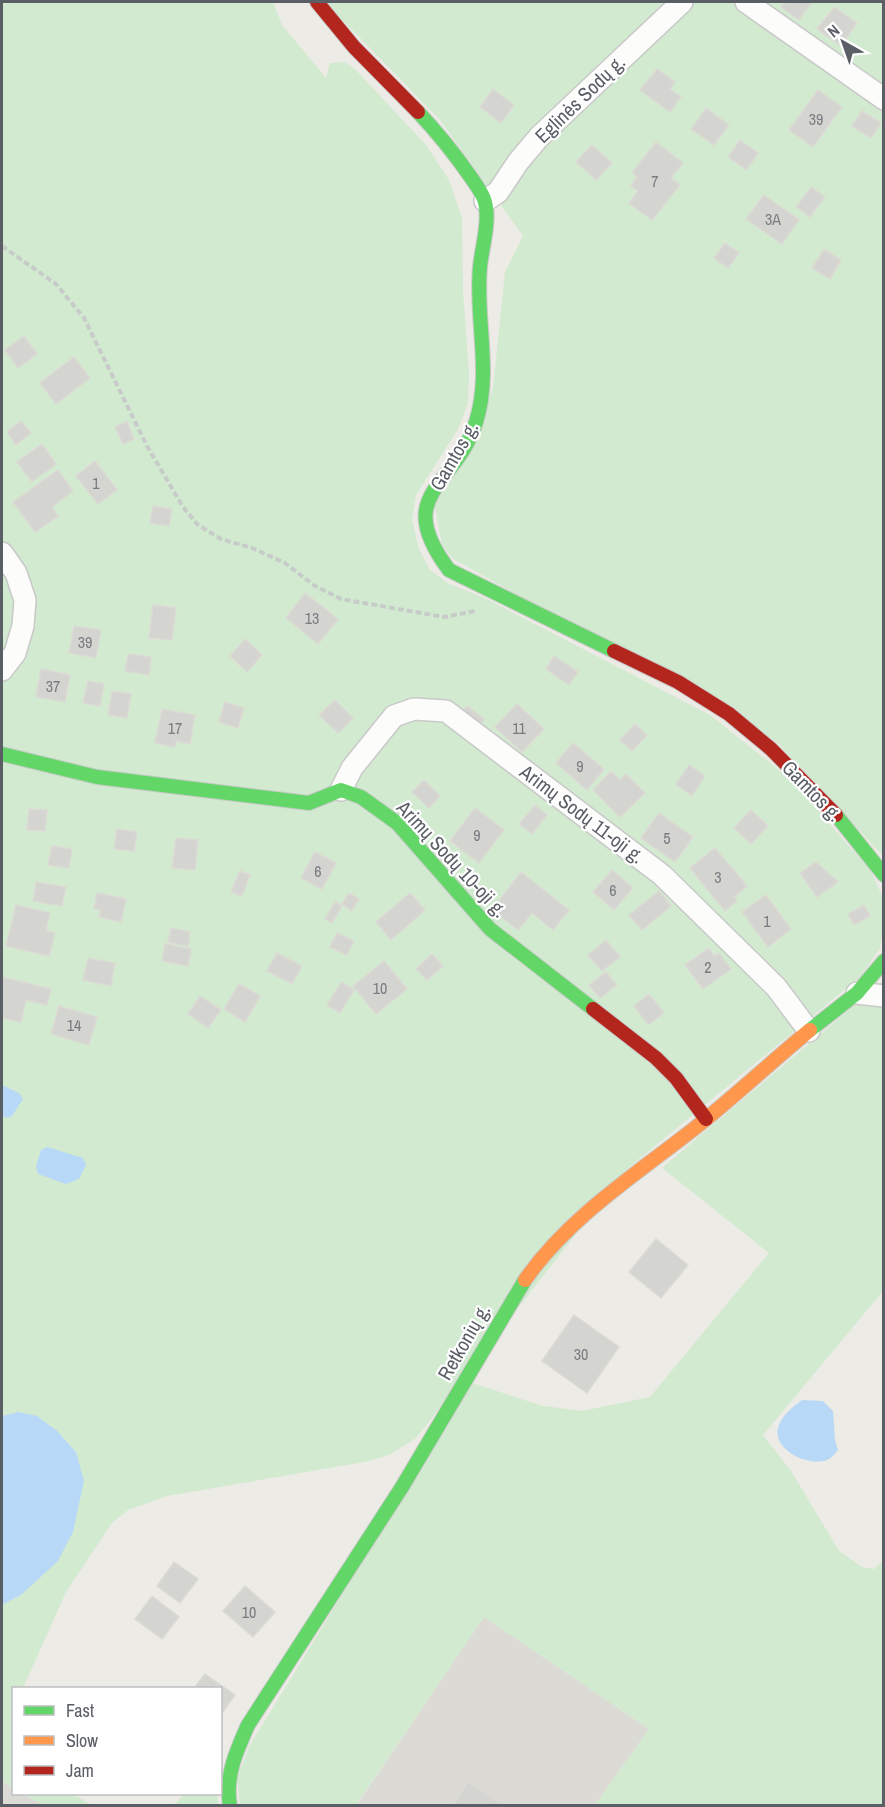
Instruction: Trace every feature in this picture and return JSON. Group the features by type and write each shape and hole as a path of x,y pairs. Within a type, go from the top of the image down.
{"street":[{"path":"317,2 462,163 485,201"},
{"name":"Eglinės Sodų g.","path":"485,201 498,192 518,162 539,137 682,2"},
{"path":"746,2 884,99"},
{"name":"Gamtos g.","path":"485,201 479,277 481,406 469,439 436,485 425,512 426,534 435,555 449,570 678,681 729,714 771,749 829,806 884,875"},
{"path":"2,553 16,573 26,600 15,653 2,670"},
{"name":"Arimų Sodų 11-oji g.","path":"341,790 352,768 394,716 414,709 446,711 662,875 776,987 809,1031"},
{"path":"2,754 97,777 309,803 341,790"},
{"name":"Arimų Sodų 10-oji g.","path":"341,790 361,797 397,823 490,929 656,1058 675,1078 706,1119"},
{"path":"857,993 884,961"},
{"path":"857,993 884,996"},
{"name":"Retkonių g.","path":"230,1806 229,1773 235,1751 248,1725 402,1487 515,1294 540,1258 581,1217 706,1119 857,993"}],"path":[{"path":"2,246 56,284 84,318 147,446 183,507 198,525 221,538 252,548 285,563 315,586 341,599 444,617 479,610"}],"shaded area":[{"path":"484,1617 649,1729 595,1805 356,1806"},
{"path":"2,1781 12,1787 12,1795 25,1795 43,1805 2,1805"}],"green space":[{"path":"2,2 273,2 282,25 326,78 330,63 345,62 356,70 426,145 449,180 462,218 463,290 469,374 468,403 458,429 416,495 412,520 419,549 430,570 449,584 489,600 710,715 790,779 871,871 883,898 883,933 880,948 860,977 627,1169 416,1438 389,1455 364,1462 167,1496 128,1510 112,1523 66,1592 23,1687 12,1687 12,1787 2,1781 2,1605 21,1595 76,1452 44,1421 26,1415 2,1416"},
{"path":"325,2 883,2 883,856 776,741 452,558 442,545 435,507 493,389 505,272 523,236 440,120"},
{"path":"883,981 883,1291 763,1435 791,1471 839,1551 862,1567 874,1569 883,1561 883,1805 595,1805 649,1729 484,1617 356,1805 240,1805 237,1778 250,1745 472,1383 543,1406 582,1411 650,1397 769,1253 662,1168"},
{"path":"25,1795 75,1795 91,1805 43,1805"},
{"path":"183,1795 217,1795 219,1806 173,1806"}],"water":[{"path":"2,1085 19,1093 23,1099 12,1116 8,1118 2,1116"},
{"path":"47,1147 83,1158 86,1165 79,1179 66,1184 38,1174 36,1166 41,1150"},
{"path":"802,1400 823,1401 833,1411 838,1450 828,1460 815,1462 798,1457 784,1448 779,1441 781,1421"},
{"path":"18,1412 37,1416 56,1430 76,1452 84,1481 73,1532 58,1561 21,1595 2,1605 2,1416"}],"building":[{"path":"785,2 812,2 799,20 781,7"},
{"path":"834,7 857,23 841,46 817,29"},
{"path":"657,69 675,82 670,89 681,97 670,112 640,90"},
{"path":"493,89 514,105 501,123 480,107"},
{"path":"818,90 842,107 813,147 789,130"},
{"path":"706,108 729,125 714,145 691,129"},
{"path":"862,111 881,123 871,138 852,126"},
{"path":"740,140 758,153 747,170 728,157"},
{"path":"656,142 683,163 671,178 680,185 652,220 629,203 638,191 631,186 637,177 632,173"},
{"path":"592,145 612,163 596,180 576,162"},
{"path":"811,187 825,197 810,217 796,207"},
{"path":"764,195 799,220 782,244 746,219"},
{"path":"725,243 739,253 728,268 714,258"},
{"path":"824,249 841,260 830,279 812,268"},
{"path":"24,336 37,354 18,368 5,350"},
{"path":"74,357 90,378 56,404 40,383"},
{"path":"21,421 31,433 16,445 7,432"},
{"path":"127,421 134,439 123,444 115,427"},
{"path":"42,444 56,464 32,482 17,462"},
{"path":"95,461 117,490 98,504 76,476"},
{"path":"58,470 73,491 52,507 58,516 35,532 13,502"},
{"path":"153,506 172,509 169,526 150,523"},
{"path":"305,593 338,619 318,644 286,618"},
{"path":"153,605 176,608 172,640 149,638"},
{"path":"74,626 101,630 96,658 69,653"},
{"path":"245,639 262,655 247,672 230,656"},
{"path":"128,654 151,657 149,675 125,671"},
{"path":"554,656 578,672 569,685 546,669"},
{"path":"41,669 70,675 65,702 36,697"},
{"path":"88,681 104,684 100,706 83,703"},
{"path":"112,691 131,694 127,718 108,715"},
{"path":"335,700 353,718 338,733 319,715"},
{"path":"225,702 244,708 238,728 219,722"},
{"path":"517,704 544,729 522,752 495,727"},
{"path":"467,706 484,719 476,729 459,716"},
{"path":"162,709 195,715 190,744 176,741 175,747 155,743"},
{"path":"635,724 647,735 632,751 620,740"},
{"path":"573,743 604,769 587,790 556,763"},
{"path":"689,765 705,776 692,796 676,784"},
{"path":"611,771 620,780 626,774 645,793 620,817 593,790"},
{"path":"424,780 440,796 429,808 412,792"},
{"path":"535,805 547,815 532,834 519,824"},
{"path":"475,808 504,830 479,863 450,841"},
{"path":"29,809 47,810 45,831 27,830"},
{"path":"751,810 768,826 751,844 734,828"},
{"path":"659,813 693,837 675,862 641,838"},
{"path":"117,829 137,832 134,851 114,849"},
{"path":"176,838 198,840 195,870 172,868"},
{"path":"52,846 72,849 69,868 48,865"},
{"path":"715,848 747,886 734,897 737,901 725,911 690,868"},
{"path":"315,852 336,863 322,889 301,878"},
{"path":"816,862 838,882 817,897 800,873"},
{"path":"612,870 633,888 614,910 593,892"},
{"path":"240,871 250,875 242,896 231,892"},
{"path":"521,872 569,910 553,930 532,913 518,930 492,910"},
{"path":"36,882 66,887 62,906 33,901"},
{"path":"659,891 671,906 642,930 629,915"},
{"path":"97,893 126,899 121,922 99,917 101,910 94,909"},
{"path":"349,893 359,899 352,911 342,904"},
{"path":"410,893 425,910 391,940 376,922"},
{"path":"766,895 791,929 768,947 742,912"},
{"path":"335,902 342,906 332,923 325,919"},
{"path":"16,905 50,913 46,930 55,933 49,956 6,946"},
{"path":"864,905 870,916 854,925 848,914"},
{"path":"171,928 190,932 188,946 168,942"},
{"path":"337,933 354,941 347,955 330,947"},
{"path":"606,940 620,957 602,971 588,955"},
{"path":"165,944 191,949 188,966 162,961"},
{"path":"709,948 714,956 719,953 731,969 703,989 685,965"},
{"path":"277,953 302,966 292,984 267,971"},
{"path":"432,954 443,966 427,980 416,969"},
{"path":"88,958 115,963 111,986 83,980"},
{"path":"384,961 407,989 376,1014 353,986"},
{"path":"606,972 617,985 600,998 589,985"},
{"path":"2,977 51,989 47,1005 26,1000 21,1022 2,1018"},
{"path":"341,982 354,990 340,1013 327,1005"},
{"path":"239,984 260,996 245,1022 224,1009"},
{"path":"649,994 664,1013 648,1025 634,1006"},
{"path":"200,996 221,1010 208,1028 188,1014"},
{"path":"59,1006 97,1017 89,1045 51,1034"},
{"path":"656,1239 688,1265 661,1298 629,1272"},
{"path":"574,1315 619,1347 587,1393 542,1361"},
{"path":"174,1562 198,1579 180,1603 157,1586"},
{"path":"245,1586 275,1612 253,1637 223,1611"},
{"path":"152,1596 179,1617 162,1639 135,1619"},
{"path":"205,1674 235,1695 222,1713 222,1687 195,1687"},
{"path":"468,1782 505,1806 453,1806"}],"traffic: fast":[{"path":"418,112 476,184 484,199 487,215 479,286 483,364 481,403 467,444 433,491 427,506 426,524 433,544 449,570 614,651"},
{"path":"2,754 97,777 309,803 341,790 361,797 397,823 490,929 593,1009"},
{"path":"836,815 884,875"},
{"path":"810,1030 857,993 884,961"},
{"path":"230,1806 230,1774 248,1725 402,1487 525,1280"}],"traffic: slow":[{"path":"525,1280 542,1258 582,1217 710,1116 810,1030"}],"traffic: jam":[{"path":"317,2 354,47 418,112"},
{"path":"614,651 678,682 729,714 771,749 836,815"},
{"path":"593,1009 656,1058 676,1078 706,1119"}]}
